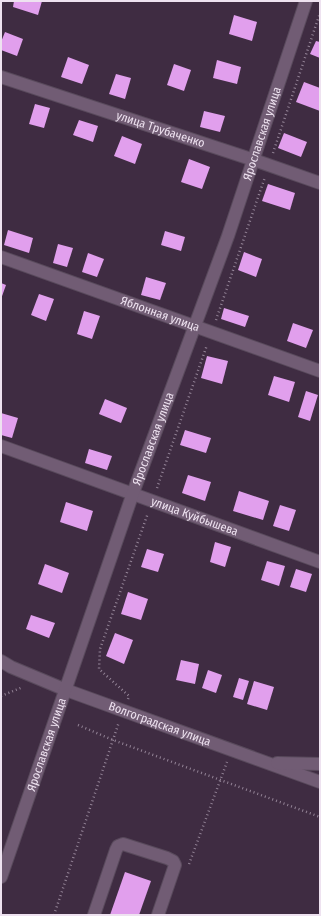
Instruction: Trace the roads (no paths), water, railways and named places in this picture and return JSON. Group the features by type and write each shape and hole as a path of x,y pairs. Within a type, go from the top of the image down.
{"street":[{"name":"Ярославская улица","path":"1,877 133,493 228,236 306,1"},
{"name":"улица Трубаченко","path":"1,77 320,183"},
{"name":"Яблонная улица","path":"1,257 320,371"},
{"name":"улица Куйбышева","path":"1,446 320,562"},
{"name":"Волгоградская улица","path":"1,661 10,667 66,690 320,782"},
{"path":"268,763 320,764"},
{"path":"94,915 116,850 118,846 123,844 167,858 173,861 175,865 158,915"}]}
